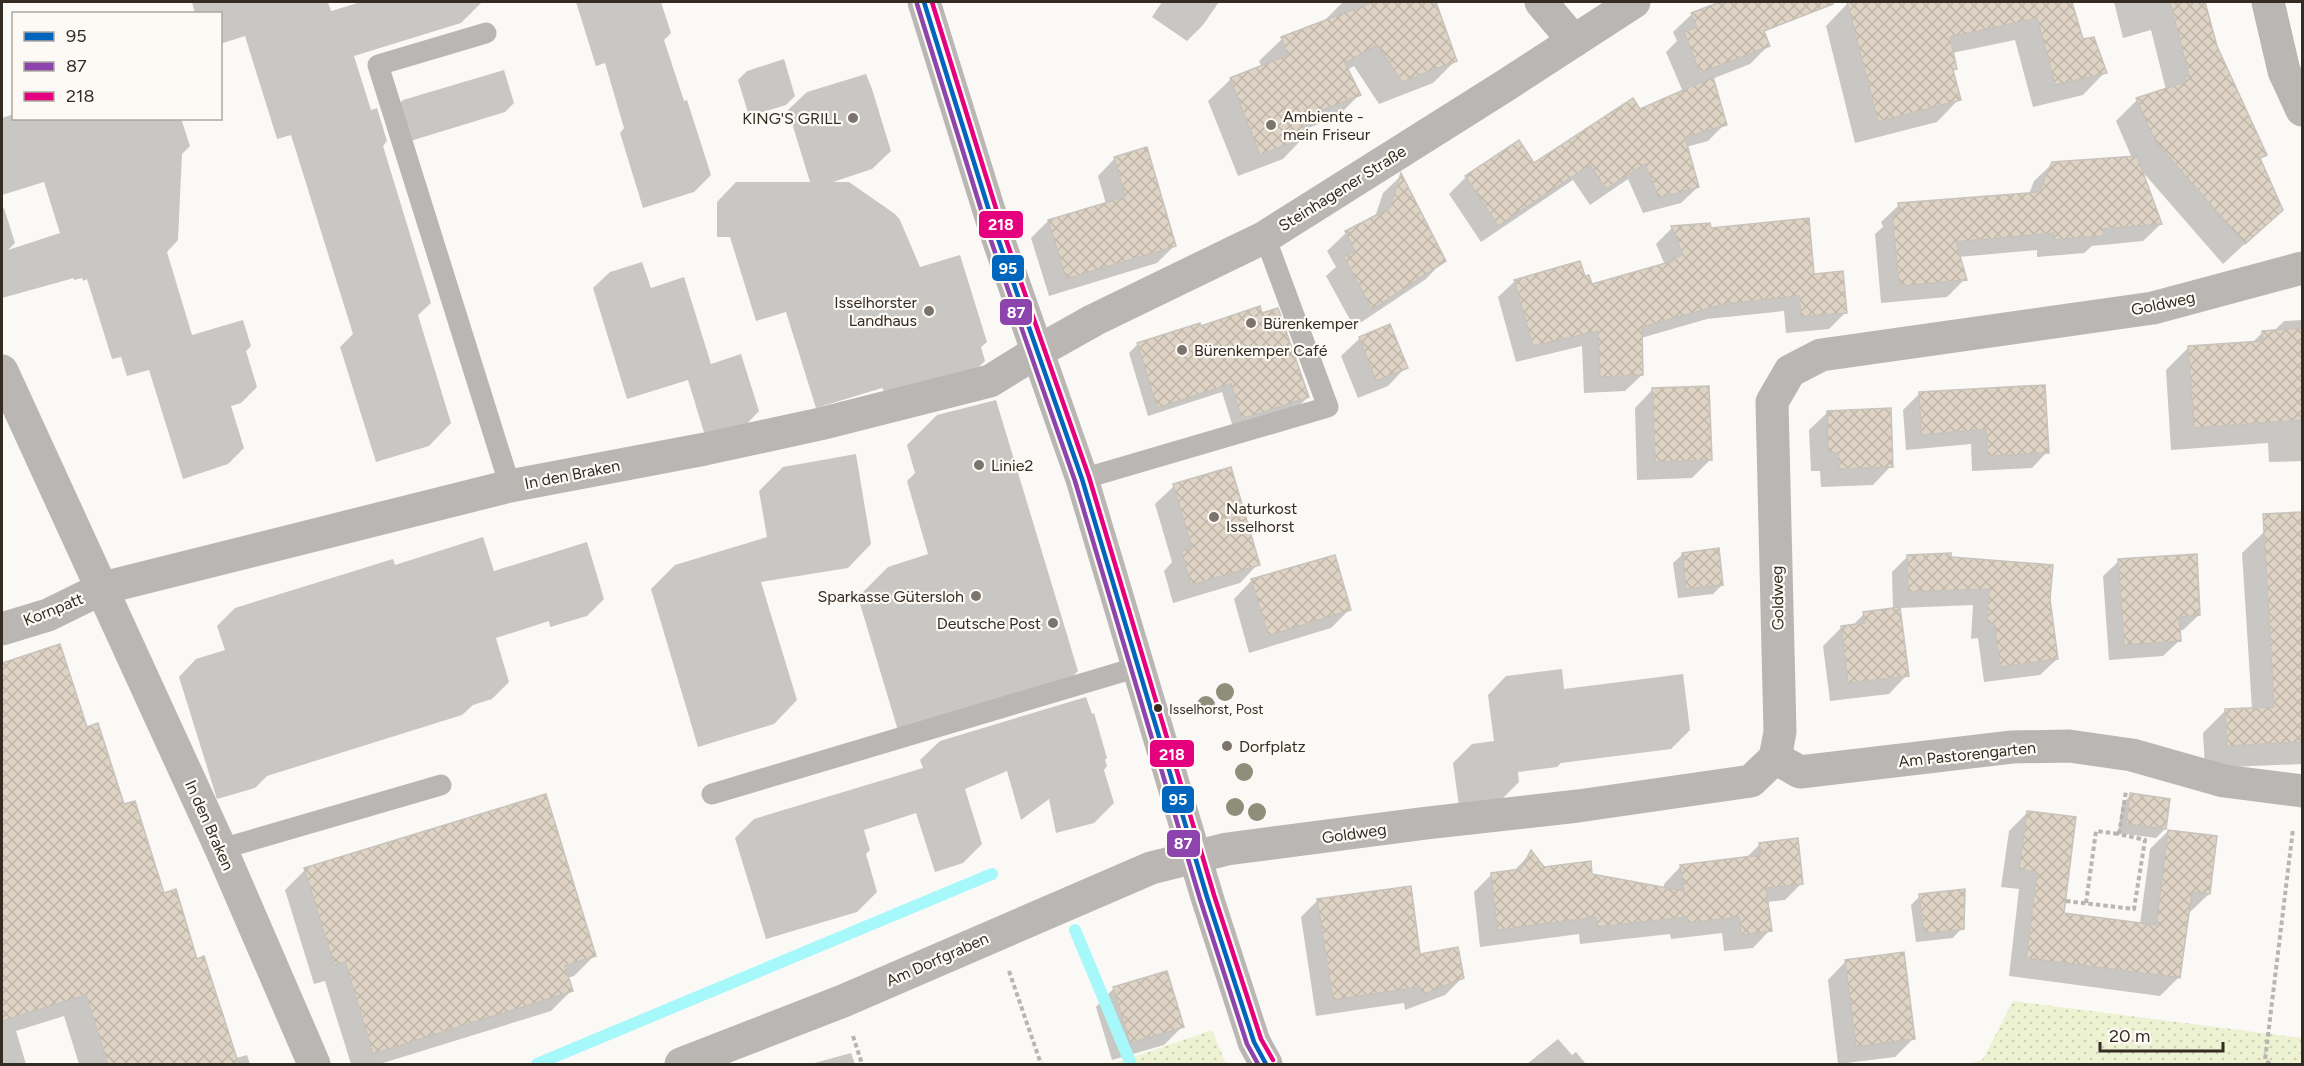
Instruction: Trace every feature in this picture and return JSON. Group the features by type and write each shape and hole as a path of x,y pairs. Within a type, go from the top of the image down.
{"street":[{"path":"924,2 996,233 1082,479 1194,856 1254,1042 1266,1065"},
{"path":"1541,2 1574,41"},
{"name":"Steinhagener Straße","path":"1037,352 1094,320 1265,237 1634,2"},
{"path":"2268,2 2284,71 2302,110"},
{"name":"Goldweg","path":"1194,856 1237,848 1578,806 1750,782 1775,758 1780,732 1772,402 1790,371 1821,355 2152,308 2302,268"},
{"name":"In den Braken","path":"103,588 510,486 820,424 979,384 990,381 1037,352"},
{"name":"In den Braken","path":"2,371 222,849 314,1065"},
{"name":"Kornpatt","path":"2,629 48,615 103,588"},
{"name":"Am Pastorengarten","path":"1775,758 1800,772 2012,747 2069,746 2132,755 2224,781 2300,791"},
{"name":"Am Dorfgraben","path":"681,1065 843,1000 1151,868 1194,856"}],"lane":[{"path":"486,33 378,65 510,486"},
{"path":"1082,479 1328,407 1265,237"},
{"path":"712,794 1138,667"},
{"path":"222,849 441,785"}],"path":[{"path":"2120,834 2132,755"},
{"path":"2270,1065 2265,1060 2300,791"},
{"path":"2066,901 2134,909 2145,840 2096,831 2086,903"},
{"path":"997,933 1041,1065"}],"green space":[{"path":"2013,1001 2302,1038 2302,1064 1969,1064 1983,1059"},
{"path":"1212,1030 1226,1064 1113,1064"}],"building":[{"path":"1373,2 1436,2 1457,61 1402,82 1377,45 1345,63 1361,95 1300,119 1307,137 1260,155 1230,78 1288,55 1281,37"},
{"path":"1720,2 1832,2 1833,4 1764,31 1770,46 1700,73 1684,32 1697,27 1691,13"},
{"path":"1847,2 2072,2 2083,39 2094,37 2107,73 2055,85 2037,18 1950,37 1957,69 1953,70 1961,100 1878,122"},
{"path":"2170,2 2205,2 2217,46 2267,155 2260,158 2283,210 2245,244 2155,141 2136,98 2186,82 2185,77 2189,76"},
{"path":"1713,77 1727,125 1685,137 1699,187 1659,198 1645,164 1606,189 1590,165 1498,226 1465,176 1519,140 1534,163 1633,98 1640,109"},
{"path":"1147,147 1176,246 1066,279 1048,220 1125,197 1114,157"},
{"path":"2137,156 2162,224 2103,229 2103,236 2054,240 2054,233 1956,242 1967,280 1899,286 1892,215 1900,213 1898,203 2039,192 2052,162"},
{"path":"1401,173 1446,261 1372,310 1344,257 1355,251 1345,231 1390,208"},
{"path":"1809,218 1814,274 1843,271 1847,313 1801,317 1799,296 1724,304 1642,327 1643,375 1600,377 1598,331 1533,346 1514,280 1580,261 1585,276 1589,275 1592,284 1673,261 1672,258 1683,255 1671,226 1710,223 1711,228"},
{"path":"1260,306 1262,313 1278,308 1309,397 1242,419 1231,384 1157,408 1137,343 1200,323 1201,326"},
{"path":"1390,324 1408,368 1376,381 1359,337"},
{"path":"2302,328 2302,420 2194,428 2188,346 2263,341 2262,331"},
{"path":"2045,385 2049,453 1988,456 1986,429 1921,435 1919,392"},
{"path":"1709,386 1712,460 1655,462 1652,388"},
{"path":"1891,408 1893,467 1839,469 1838,453 1828,453 1827,411"},
{"name":"Naturkost Isselhorst","path":"1231,467 1260,565 1191,585 1181,551 1192,548 1173,484"},
{"path":"2302,512 2302,742 2227,746 2225,709 2274,707 2263,514"},
{"path":"1719,548 1723,585 1686,589 1682,553"},
{"path":"1951,553 1951,557 2053,565 2050,599 2058,659 2000,667 1994,623 1987,623 1989,589 1908,592 1907,555"},
{"path":"2197,554 2200,615 2179,617 2181,641 2124,645 2118,559"},
{"path":"1335,555 1351,610 1268,636 1251,579"},
{"path":"1900,607 1909,676 1848,683 1841,626 1865,623 1863,612"},
{"path":"60,644 87,727 98,723 124,804 135,801 164,893 176,889 197,959 204,956 239,1065 108,1065 86,995 2,1021 2,663"},
{"path":"2130,793 2170,799 2166,829 2126,824"},
{"path":"546,794 596,956 565,966 573,991 373,1054 345,962 334,965 304,868"},
{"path":"2027,811 2076,817 2064,913 2156,925 2168,830 2217,836 2210,894 2192,892 2180,978 2026,958 2037,872 2019,869"},
{"path":"1798,838 1803,884 1766,888 1772,931 1741,935 1739,917 1688,923 1687,917 1597,927 1596,917 1497,930 1491,873 1521,869 1531,850 1544,867 1591,861 1592,874 1684,891 1680,865 1761,855 1759,843"},
{"path":"1411,886 1420,954 1458,947 1464,978 1422,995 1420,987 1333,1000 1317,899"},
{"path":"1965,889 1964,929 1924,934 1919,894"},
{"path":"1904,952 1915,1039 1856,1047 1845,960"},
{"path":"1167,971 1184,1027 1130,1043 1113,987"}],"waterway":[{"path":"537,1064 992,874"},
{"path":"1075,930 1131,1064"}],"transit line":[{"name":"95","path":"924,2 996,233 1082,479 1207,897 1254,1042 1266,1064"},
{"name":"218","path":"932,2 1003,231 1089,477 1214,895 1261,1039 1273,1060"},
{"name":"87","path":"917,4 989,235 1075,481 1200,899 1247,1044 1258,1064"}],"place":[{"name":"KING'S GRILL","path":"853,118"},
{"name":"Ambiente - mein Friseur","path":"1271,125"},
{"name":"Isselhorster Landhaus","path":"929,311"},
{"name":"Bürenkemper","path":"1251,323"},
{"name":"Bürenkemper Café","path":"1182,350"},
{"name":"Linie2","path":"979,465"},
{"name":"Naturkost Isselhorst","path":"1214,517"},
{"name":"Sparkasse Gütersloh","path":"976,596"},
{"name":"Deutsche Post","path":"1053,623"},
{"name":"Isselhorst, Post","path":"1158,708"},
{"name":"Dorfplatz","path":"1227,746"}]}
